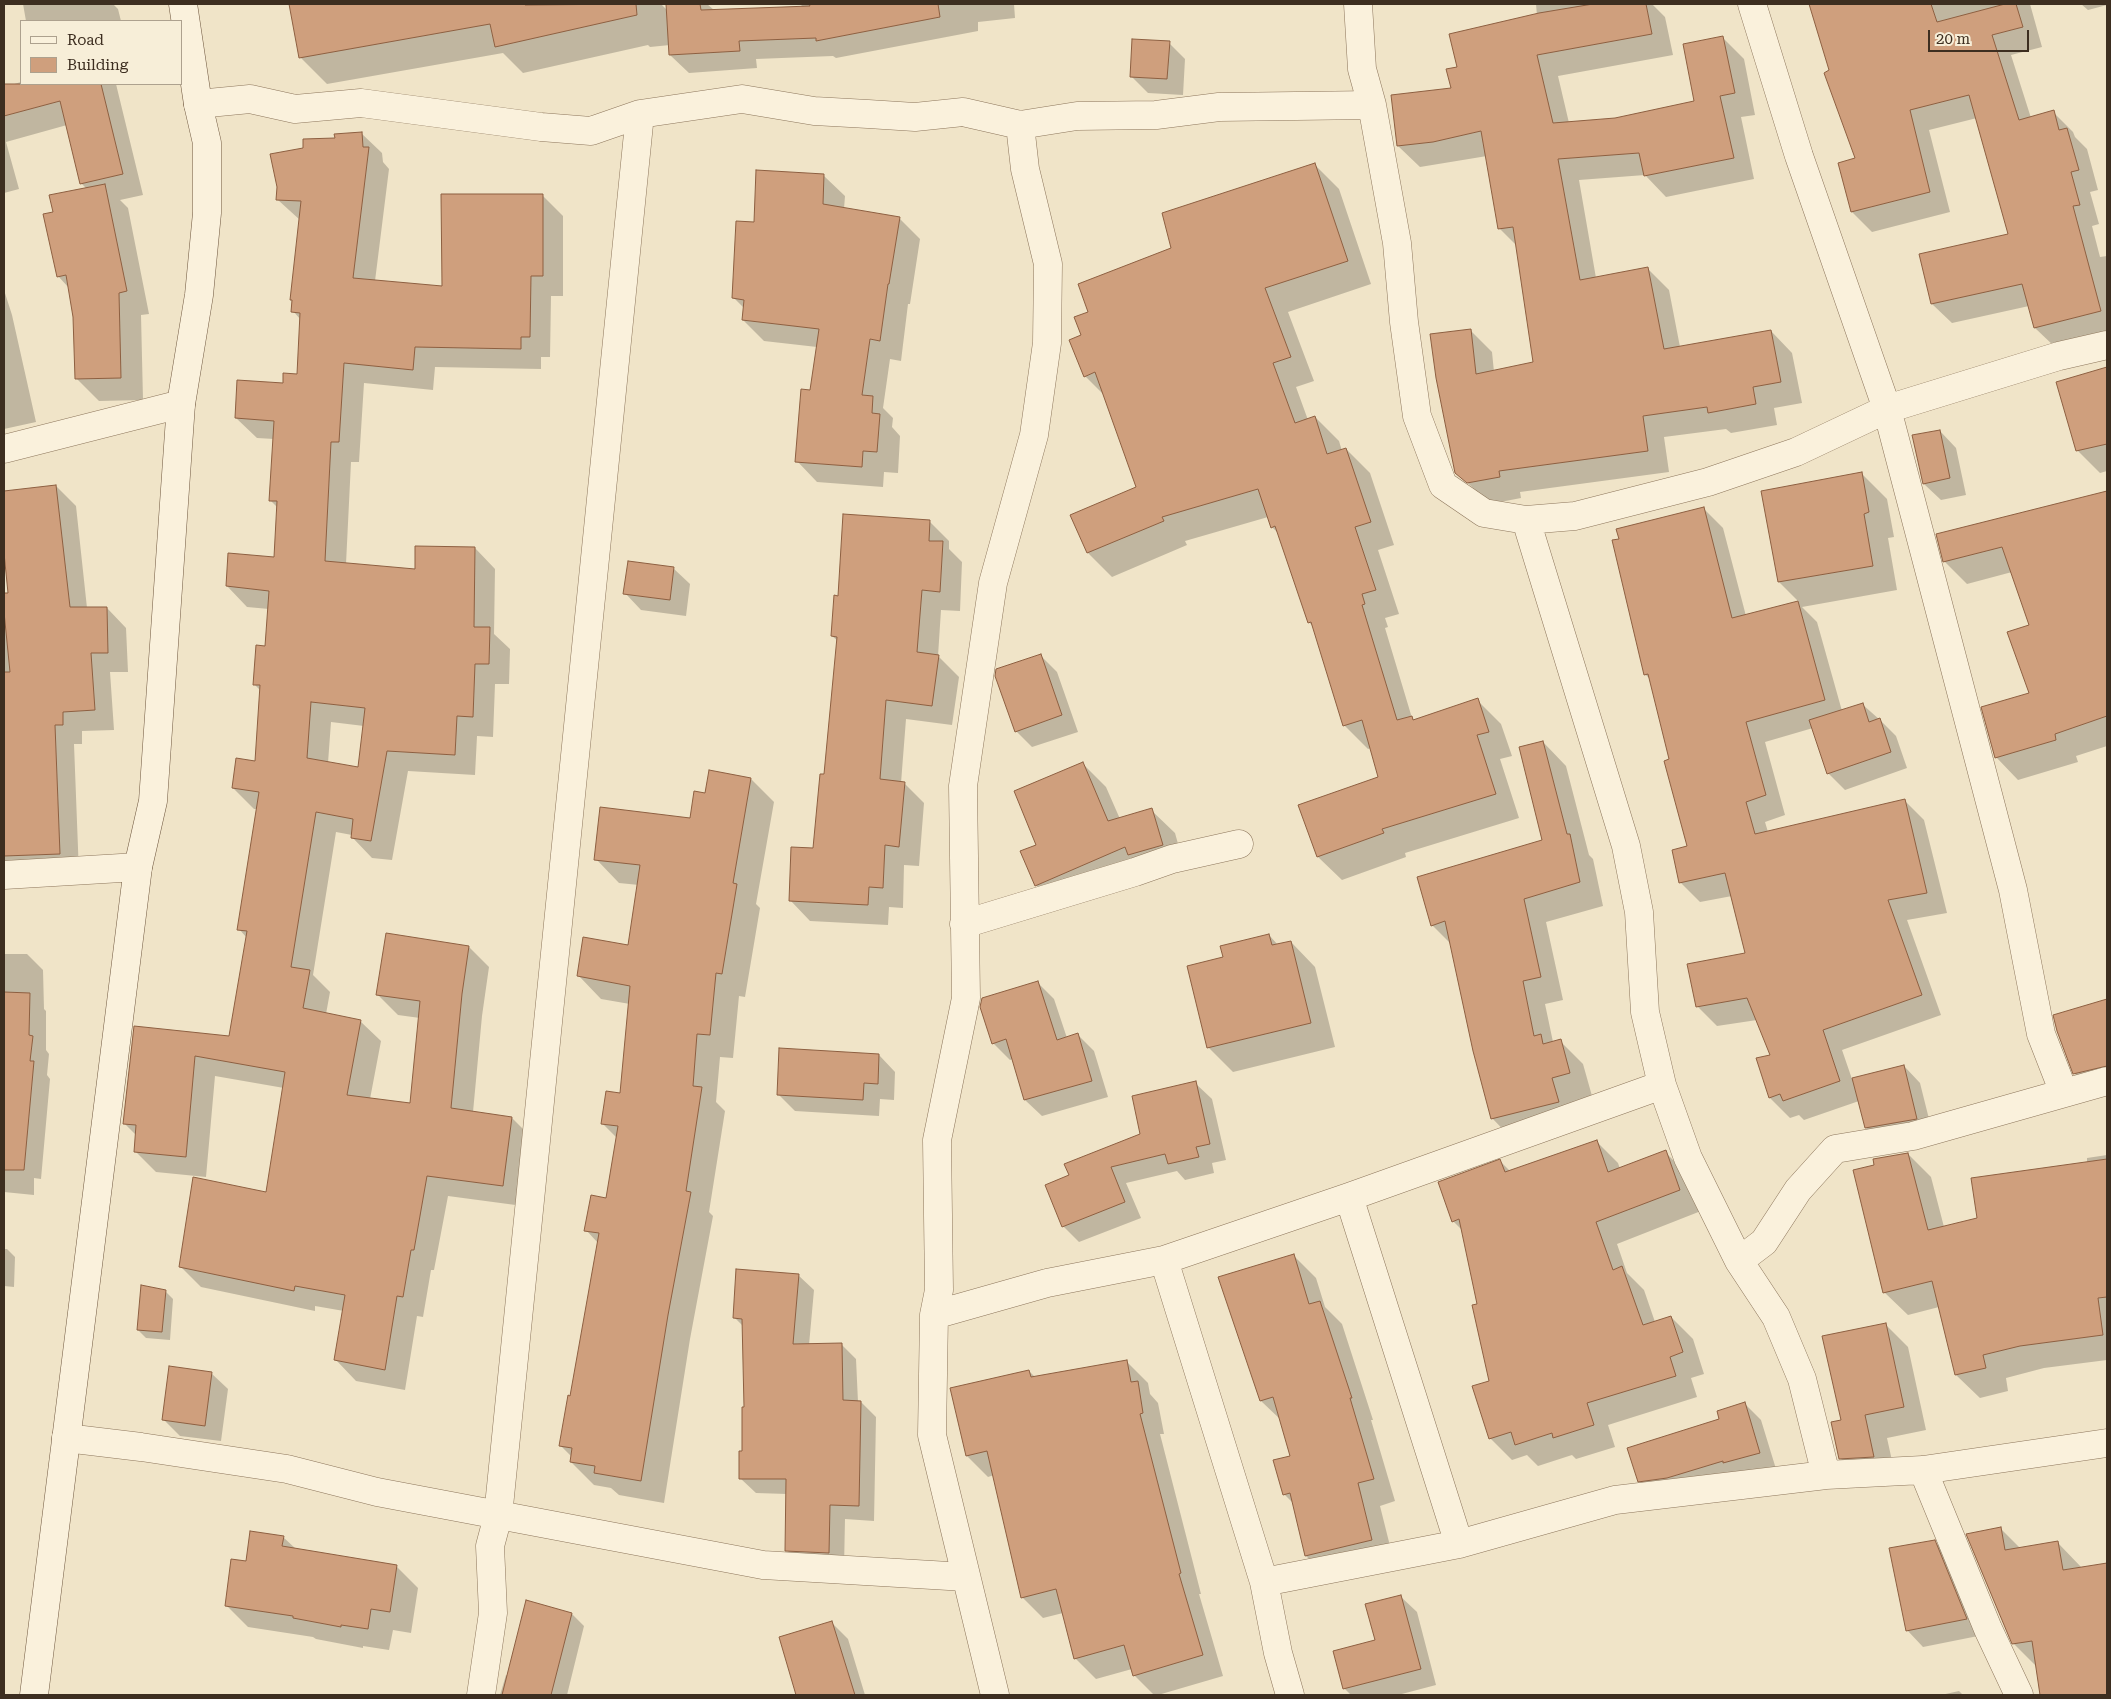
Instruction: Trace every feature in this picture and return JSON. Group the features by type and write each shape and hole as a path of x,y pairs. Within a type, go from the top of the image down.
{"street":[{"path":"34,1695 138,867 153,801 181,404 198,295 207,213 207,143 198,104 183,4"},
{"path":"1358,4 1362,69 1372,105 1398,243 1404,322 1417,416 1443,485 1484,513 1526,520 1576,516 1708,482 1796,452 1886,410 2059,356 2107,345"},
{"path":"1752,4 1799,156 1886,410 2014,890 2041,1034 2064,1093"},
{"path":"198,104 250,99 295,109 361,103 541,127 591,131 640,114 742,99 814,111 915,116 963,112 1020,125 1078,116 1156,115 1219,107 1372,105"},
{"path":"481,1695 493,1613 490,1546 498,1516 640,114"},
{"path":"995,1695 932,1436 934,1315 939,1290 937,1140 966,998 963,786 993,583 1034,435 1047,343 1048,264 1025,169 1020,125"},
{"path":"4,449 181,404"},
{"path":"1526,520 1626,846 1638,912 1645,1012 1662,1085 1688,1158 1739,1261 1776,1317 1802,1379 1826,1475"},
{"path":"964,924 1172,859 1239,844"},
{"path":"4,875 138,867"},
{"path":"1739,1261 1764,1242 1798,1190 1835,1149 1913,1136 2107,1081"},
{"path":"934,1315 1046,1283 1164,1260 1349,1197 1662,1085"},
{"path":"1349,1197 1459,1544"},
{"path":"1164,1260 1264,1582 1278,1653 1290,1695"},
{"path":"66,1438 141,1447 287,1469 377,1492 764,1565 966,1577"},
{"path":"1264,1582 1459,1544 1615,1500 1826,1475 1923,1470 2107,1443"},
{"path":"1923,1470 1988,1628 2019,1695"}],"building":[{"path":"289,4 636,4 637,15 495,47 490,24 299,58"},
{"path":"666,4 700,4 701,10 810,6 809,4 938,4 940,17 816,41 816,38 739,41 740,51 669,55"},
{"path":"1593,4 1646,4 1652,34 1537,55 1553,123 1615,118 1694,101 1683,44 1723,36 1735,93 1720,96 1734,158 1644,176 1639,153 1558,159 1580,280 1648,267 1664,349 1771,330 1781,382 1753,387 1756,404 1708,413 1707,407 1643,416 1648,451 1499,471 1500,477 1467,483 1455,473 1436,378 1430,334 1471,329 1476,374 1533,362 1513,227 1498,229 1481,131 1433,142 1397,146 1391,95 1451,88 1446,69 1457,67 1449,34 1539,13"},
{"path":"1809,4 1931,4 1937,22 2005,4 2016,4 2023,27 1992,35 2019,120 2054,110 2059,130 2067,128 2079,170 2071,172 2080,205 2073,206 2101,311 2034,328 2022,284 1931,304 1919,254 2008,234 1969,95 1910,110 1930,192 1851,212 1838,163 1855,158 1824,73 1829,70"},
{"path":"1132,39 1170,41 1167,79 1130,77"},
{"path":"4,84 101,85 123,174 80,184 60,101 4,116"},
{"path":"362,132 363,147 369,147 353,278 442,286 441,194 543,194 543,276 531,276 530,337 521,337 521,349 415,347 413,370 344,363 339,442 331,442 325,561 415,569 415,546 475,547 474,627 490,627 489,664 475,664 473,717 457,716 455,755 387,751 371,841 351,838 353,819 316,812 291,967 310,970 303,1008 361,1020 347,1095 410,1103 420,1001 376,995 386,933 469,946 462,994 451,1108 512,1117 503,1186 427,1176 414,1250 411,1250 403,1297 397,1296 385,1370 334,1360 345,1295 295,1286 294,1291 179,1267 193,1177 266,1192 285,1072 195,1056 186,1157 134,1152 136,1125 123,1124 134,1026 229,1036 247,931 237,930 259,792 232,788 236,758 255,761 260,685 253,685 256,645 265,646 269,591 226,586 228,553 274,557 277,501 269,501 274,421 235,418 237,380 283,383 283,373 297,374 300,313 291,312 292,300 290,300 301,201 276,200 277,187 270,154 303,148 303,139 335,138 334,134","holes":["311,702 365,708 358,767 307,758"]},
{"path":"1315,163 1348,261 1265,288 1291,357 1273,363 1295,423 1315,416 1327,454 1346,448 1371,522 1355,527 1376,590 1362,594 1365,604 1362,605 1397,720 1412,716 1413,720 1478,698 1489,732 1477,735 1496,794 1382,829 1384,833 1317,857 1298,805 1378,777 1362,720 1343,726 1311,622 1308,623 1275,526 1271,528 1258,489 1162,517 1164,521 1087,553 1070,515 1136,487 1095,372 1084,377 1069,340 1081,335 1074,317 1088,312 1078,284 1171,248 1162,213"},
{"path":"756,170 824,174 823,204 900,217 880,341 870,339 862,395 873,396 872,413 880,414 877,452 863,451 862,467 795,462 801,389 810,390 819,329 742,320 744,300 732,298 736,221 754,222"},
{"path":"105,184 127,291 119,293 121,378 75,379 73,317 66,275 57,277 43,214 53,212 49,195"},
{"path":"2107,367 2107,444 2076,451 2056,382"},
{"path":"1940,430 1950,478 1923,484 1912,435"},
{"path":"1862,472 1869,512 1864,514 1873,566 1778,582 1761,491"},
{"path":"56,485 70,607 107,607 108,653 91,653 95,710 63,712 63,725 55,725 60,854 4,856 4,672 10,672 4,612 4,593 8,593 4,553 4,491"},
{"path":"2107,491 2107,716 2055,734 2056,740 1995,758 1981,707 2029,693 2007,632 2029,625 2002,547 1943,562 1936,534"},
{"path":"1704,507 1732,618 1798,601 1825,700 1746,722 1766,795 1746,802 1755,834 1905,799 1927,893 1888,900 1922,995 1823,1030 1840,1081 1783,1101 1780,1094 1769,1098 1756,1058 1770,1055 1747,998 1696,1007 1687,964 1745,953 1725,873 1679,883 1672,850 1687,846 1664,761 1669,759 1648,674 1644,675 1612,540 1619,539 1616,529"},
{"path":"843,514 930,520 929,541 943,541 940,592 922,590 917,652 939,655 932,706 886,700 880,779 905,782 899,847 885,845 883,888 869,887 868,905 789,901 791,847 813,848 820,774 824,774 837,637 831,636 834,595 838,596"},
{"path":"628,561 674,567 670,600 623,594"},
{"path":"1041,654 1062,715 1015,732 995,676 996,669"},
{"path":"1863,703 1869,722 1880,718 1891,752 1827,774 1809,720"},
{"path":"1543,741 1567,834 1570,834 1580,882 1524,899 1541,977 1523,981 1534,1036 1541,1034 1543,1044 1561,1039 1570,1073 1552,1078 1559,1102 1491,1119 1473,1051 1445,921 1431,926 1417,877 1542,840 1519,747"},
{"path":"1083,762 1108,821 1152,808 1163,845 1128,855 1125,847 1035,886 1020,851 1036,845 1014,791"},
{"path":"709,770 751,778 733,883 737,884 722,974 716,973 710,1035 697,1034 693,1086 702,1087 686,1191 691,1192 668,1315 641,1481 594,1473 595,1466 570,1462 572,1448 559,1446 568,1395 570,1396 599,1233 584,1231 591,1195 606,1198 618,1126 601,1124 606,1091 620,1093 630,986 577,976 583,937 628,945 640,865 594,860 600,807 690,818 694,791 705,793"},
{"path":"1269,934 1272,945 1291,941 1311,1023 1207,1048 1187,966 1223,957 1220,946"},
{"path":"1038,981 1057,1040 1078,1033 1092,1081 1024,1100 1006,1039 992,1044 980,1007 982,998"},
{"path":"4,992 30,993 29,1035 33,1036 30,1061 34,1061 24,1170 4,1170"},
{"path":"2107,999 2107,1066 2073,1074 2053,1015"},
{"path":"779,1048 879,1054 878,1084 864,1083 863,1100 777,1095"},
{"path":"1904,1065 1917,1119 1865,1128 1852,1078"},
{"path":"1196,1081 1210,1144 1196,1147 1199,1157 1168,1164 1165,1154 1111,1167 1125,1202 1062,1227 1045,1185 1069,1175 1064,1164 1140,1134 1132,1096"},
{"path":"1597,1140 1608,1172 1666,1150 1680,1190 1596,1222 1613,1270 1622,1266 1643,1325 1671,1316 1683,1352 1670,1357 1676,1376 1587,1403 1594,1425 1553,1438 1552,1433 1515,1445 1511,1432 1489,1439 1472,1386 1489,1381 1472,1305 1477,1304 1459,1219 1452,1222 1438,1182 1500,1159 1505,1172"},
{"path":"1908,1153 1928,1230 1977,1218 1971,1178 2107,1159 2107,1297 2098,1298 2103,1335 2020,1346 1983,1355 1986,1368 1955,1375 1932,1281 1883,1293 1853,1170 1874,1165 1873,1159"},
{"path":"1294,1254 1309,1304 1320,1301 1352,1398 1350,1398 1374,1479 1358,1483 1372,1540 1305,1556 1290,1493 1283,1495 1273,1460 1290,1456 1273,1397 1260,1401 1218,1277"},
{"path":"736,1269 799,1274 793,1344 842,1343 843,1400 861,1401 859,1506 830,1505 829,1553 785,1551 786,1479 739,1479 739,1451 742,1451 742,1407 744,1407 742,1319 733,1318"},
{"path":"141,1285 166,1290 162,1332 137,1330"},
{"path":"1886,1323 1904,1407 1865,1415 1874,1457 1839,1459 1831,1422 1841,1420 1822,1336"},
{"path":"1127,1360 1131,1382 1138,1381 1143,1413 1140,1414 1181,1573 1179,1574 1203,1655 1133,1676 1124,1645 1074,1659 1056,1589 1021,1598 987,1451 966,1456 950,1388 1029,1370 1031,1377"},
{"path":"169,1366 212,1372 205,1426 162,1420"},
{"path":"1745,1402 1760,1453 1723,1463 1723,1461 1667,1478 1638,1482 1627,1448 1719,1419 1717,1411"},
{"path":"2001,1527 2005,1550 2058,1541 2063,1570 2107,1563 2107,1695 2040,1695 2032,1641 2012,1644 1966,1534"},
{"path":"250,1531 284,1536 282,1546 397,1565 390,1612 371,1609 368,1629 341,1625 341,1627 293,1618 293,1616 225,1606 231,1559 246,1561"},
{"path":"1935,1540 1967,1619 1906,1631 1889,1548"},
{"path":"1401,1595 1421,1669 1343,1689 1333,1651 1375,1640 1365,1604"},
{"path":"526,1600 572,1613 551,1695 502,1695"},
{"path":"832,1621 855,1695 796,1695 779,1637"}]}
